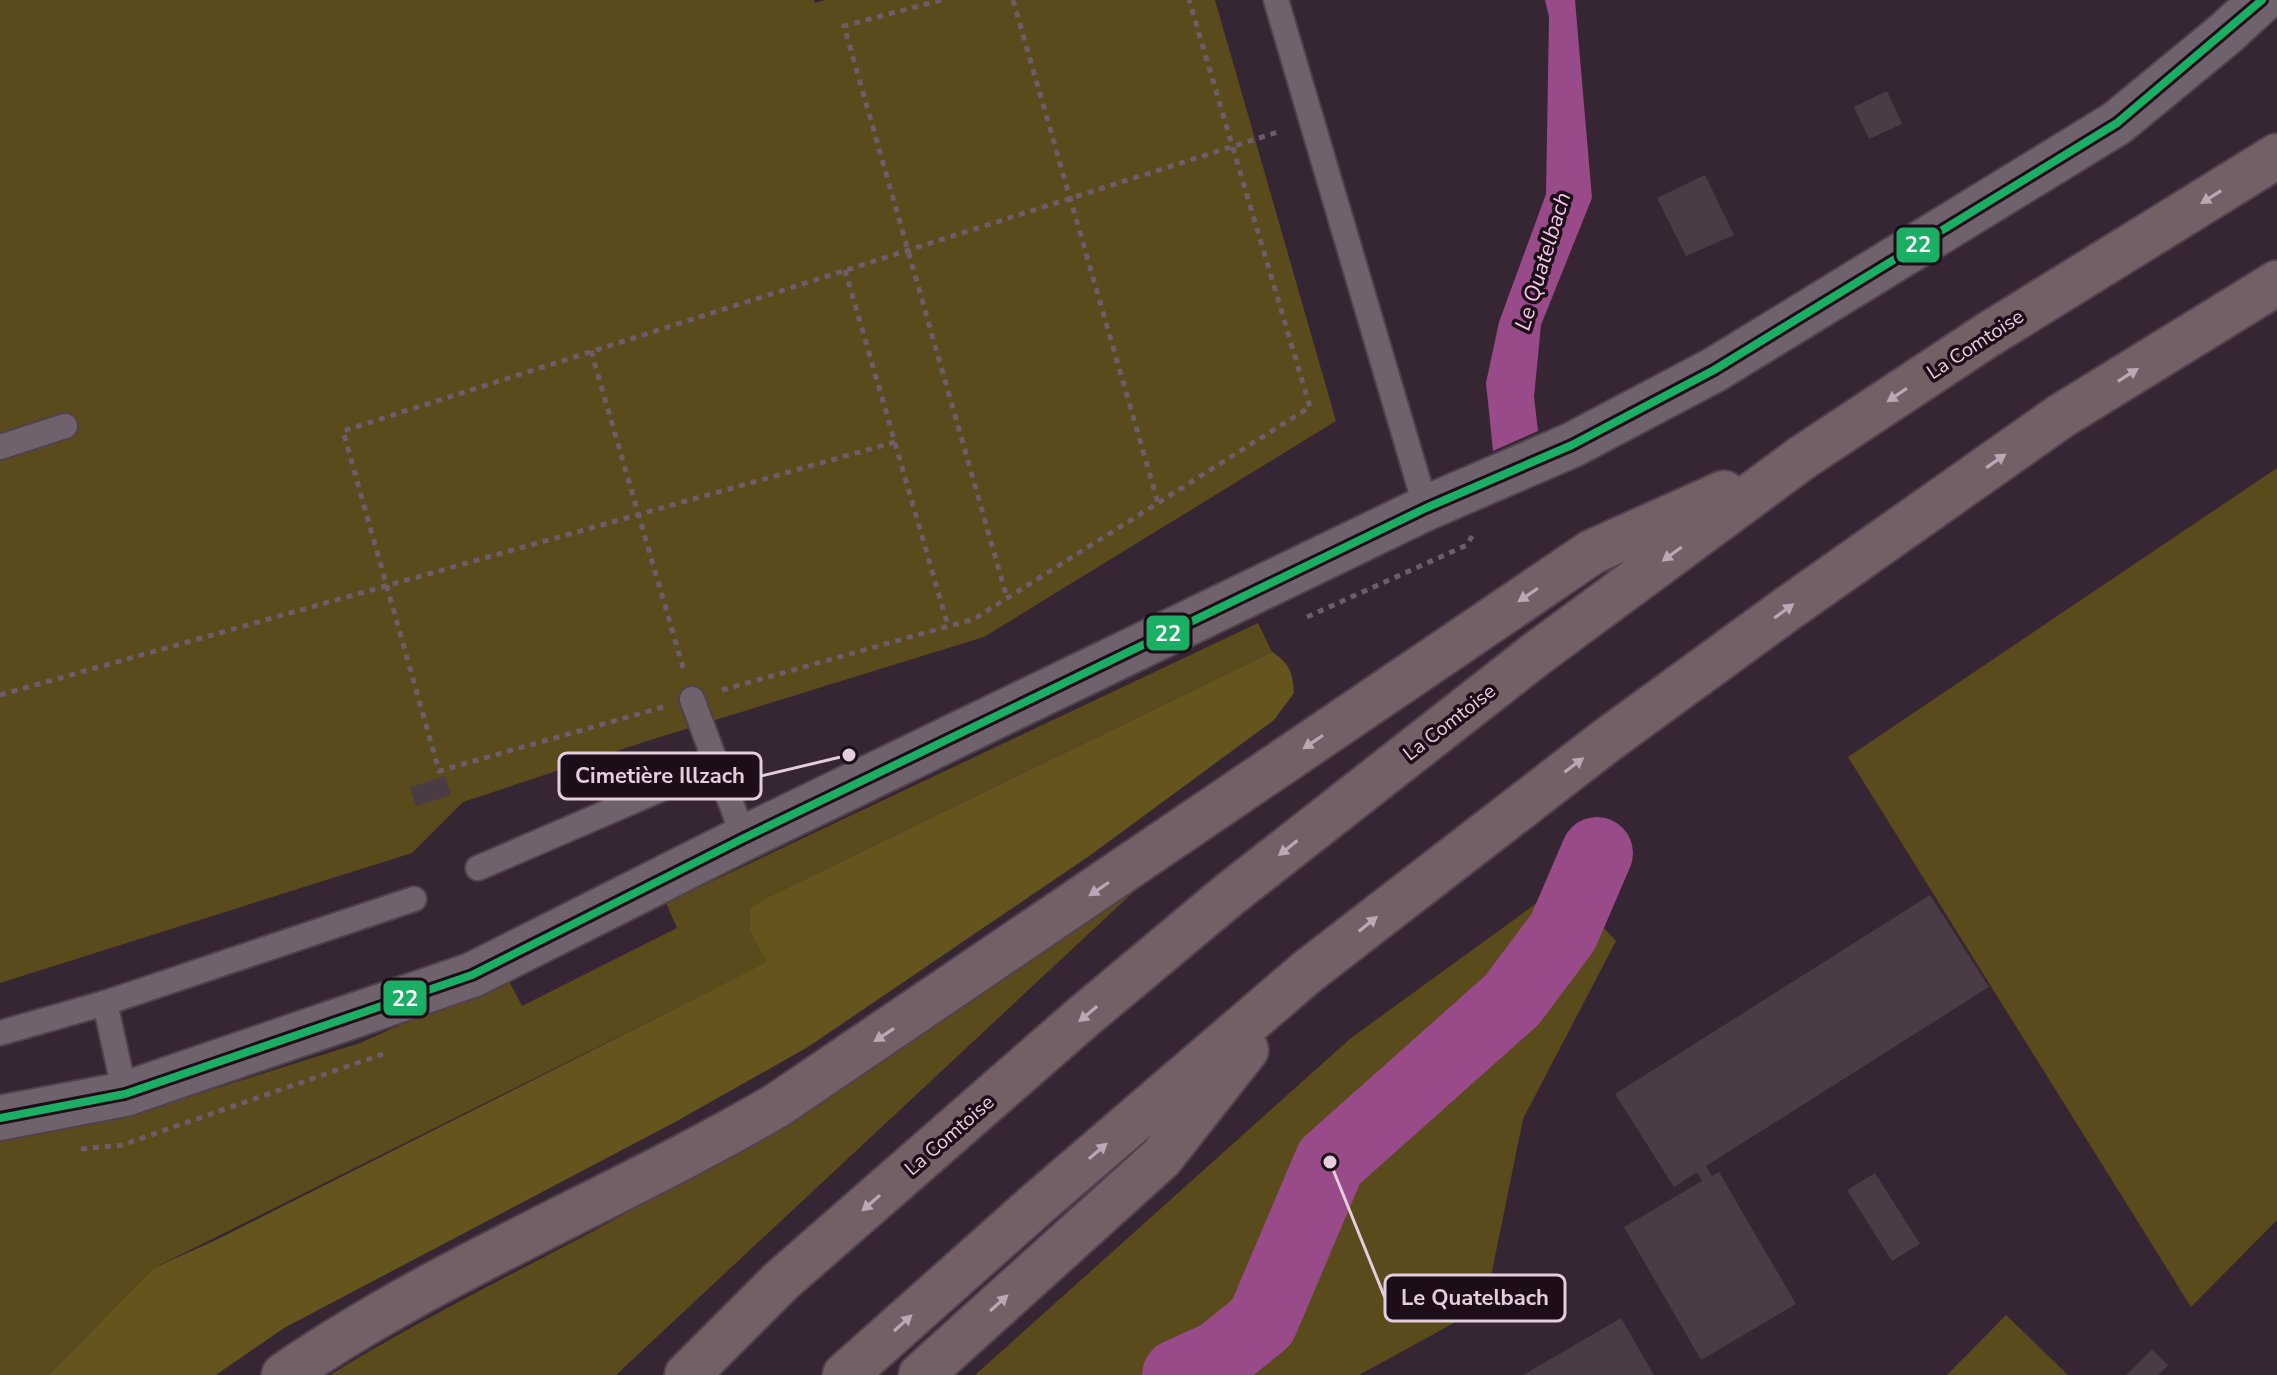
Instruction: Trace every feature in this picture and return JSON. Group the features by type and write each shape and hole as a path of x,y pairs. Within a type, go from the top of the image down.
{"highway":[{"name":"La Comtoise","path":"687,1375 781,1281 1072,1027 1230,894 1535,655 1803,457 1986,336 2277,156"},
{"path":"845,1375 1037,1204 1307,972 1593,750 2061,416 2277,283"},
{"path":"284,1375 334,1341 442,1281 704,1148 776,1106 1592,552 1803,457"},
{"path":"921,1375 1161,1158 1307,972"}],"street":[{"path":"0,1118 125,1094 472,975 744,838 1426,508 1572,445 1714,370 2117,123 2262,0"}],"lane":[{"path":"1276,0 1426,508"},
{"path":"0,447 65,426"},
{"path":"692,699 744,838"},
{"path":"478,868 717,765"},
{"path":"0,1033 105,1003 414,899"},
{"path":"105,1003 125,1094"}],"path":[{"path":"941,0 844,26 1007,598"},
{"path":"1013,0 1158,503"},
{"path":"1189,0 1234,146 1310,407 974,619 439,771 343,431 591,351 908,250 1234,146 1312,121"},
{"path":"845,270 948,627"},
{"path":"591,351 692,699"},
{"path":"0,695 895,442"}],"shaded area":[{"path":"0,0 814,0 815,3 825,0 1215,0 1336,421 984,637 644,742 463,802 412,853 0,983"},
{"path":"2277,468 2277,1220 2191,1307 1848,757"},
{"path":"1258,623 1272,652 764,899 768,962 154,1268 48,1375 0,1375 0,1142 121,1118 360,1043 507,977 522,1006 677,928 666,903"},
{"path":"1272,652 1283,660 1289,670 1294,693 1274,720 1092,854 808,1047 677,1121 284,1328 216,1375 48,1375 154,1268 218,1239 767,962 750,931 750,909 764,899"},
{"path":"1142,884 616,1375 330,1375 412,1327 725,1157 846,1082"},
{"path":"1563,884 1616,941 1523,1119 1485,1306 1359,1375 975,1375 1351,1038"},
{"path":"2006,1315 2068,1375 1947,1375"}],"water":[{"path":"1545,0 1575,0 1592,198 1541,325 1534,397 1538,431 1493,451 1486,383 1499,322 1546,194 1549,17"}],"building":[{"path":"1887,91 1902,124 1869,139 1854,107"},
{"path":"1705,175 1734,235 1686,256 1657,198"},
{"path":"445,776 451,795 416,806 410,787"},
{"path":"1930,895 1989,987 1706,1166 1712,1176 1719,1172 1796,1304 1701,1360 1624,1227 1702,1181 1697,1172 1674,1187 1615,1094"},
{"path":"1875,1173 1920,1244 1892,1261 1847,1190"},
{"path":"1621,1318 1654,1375 1523,1375"},
{"path":"2152,1349 2168,1365 2158,1375 2126,1375"}],"waterway":[{"name":"Le Quatelbach","path":"1178,1375 1220,1356 1262,1322 1330,1162 1512,1000 1563,932 1597,853"}],"transit line":[{"name":"22","path":"0,1118 125,1094 472,975 744,838 1426,508 1572,445 1714,370 2117,123 2262,0"}],"place":[{"name":"Cimetière Illzach","path":"849,755"},
{"name":"Le Quatelbach","path":"1330,1162"}]}
